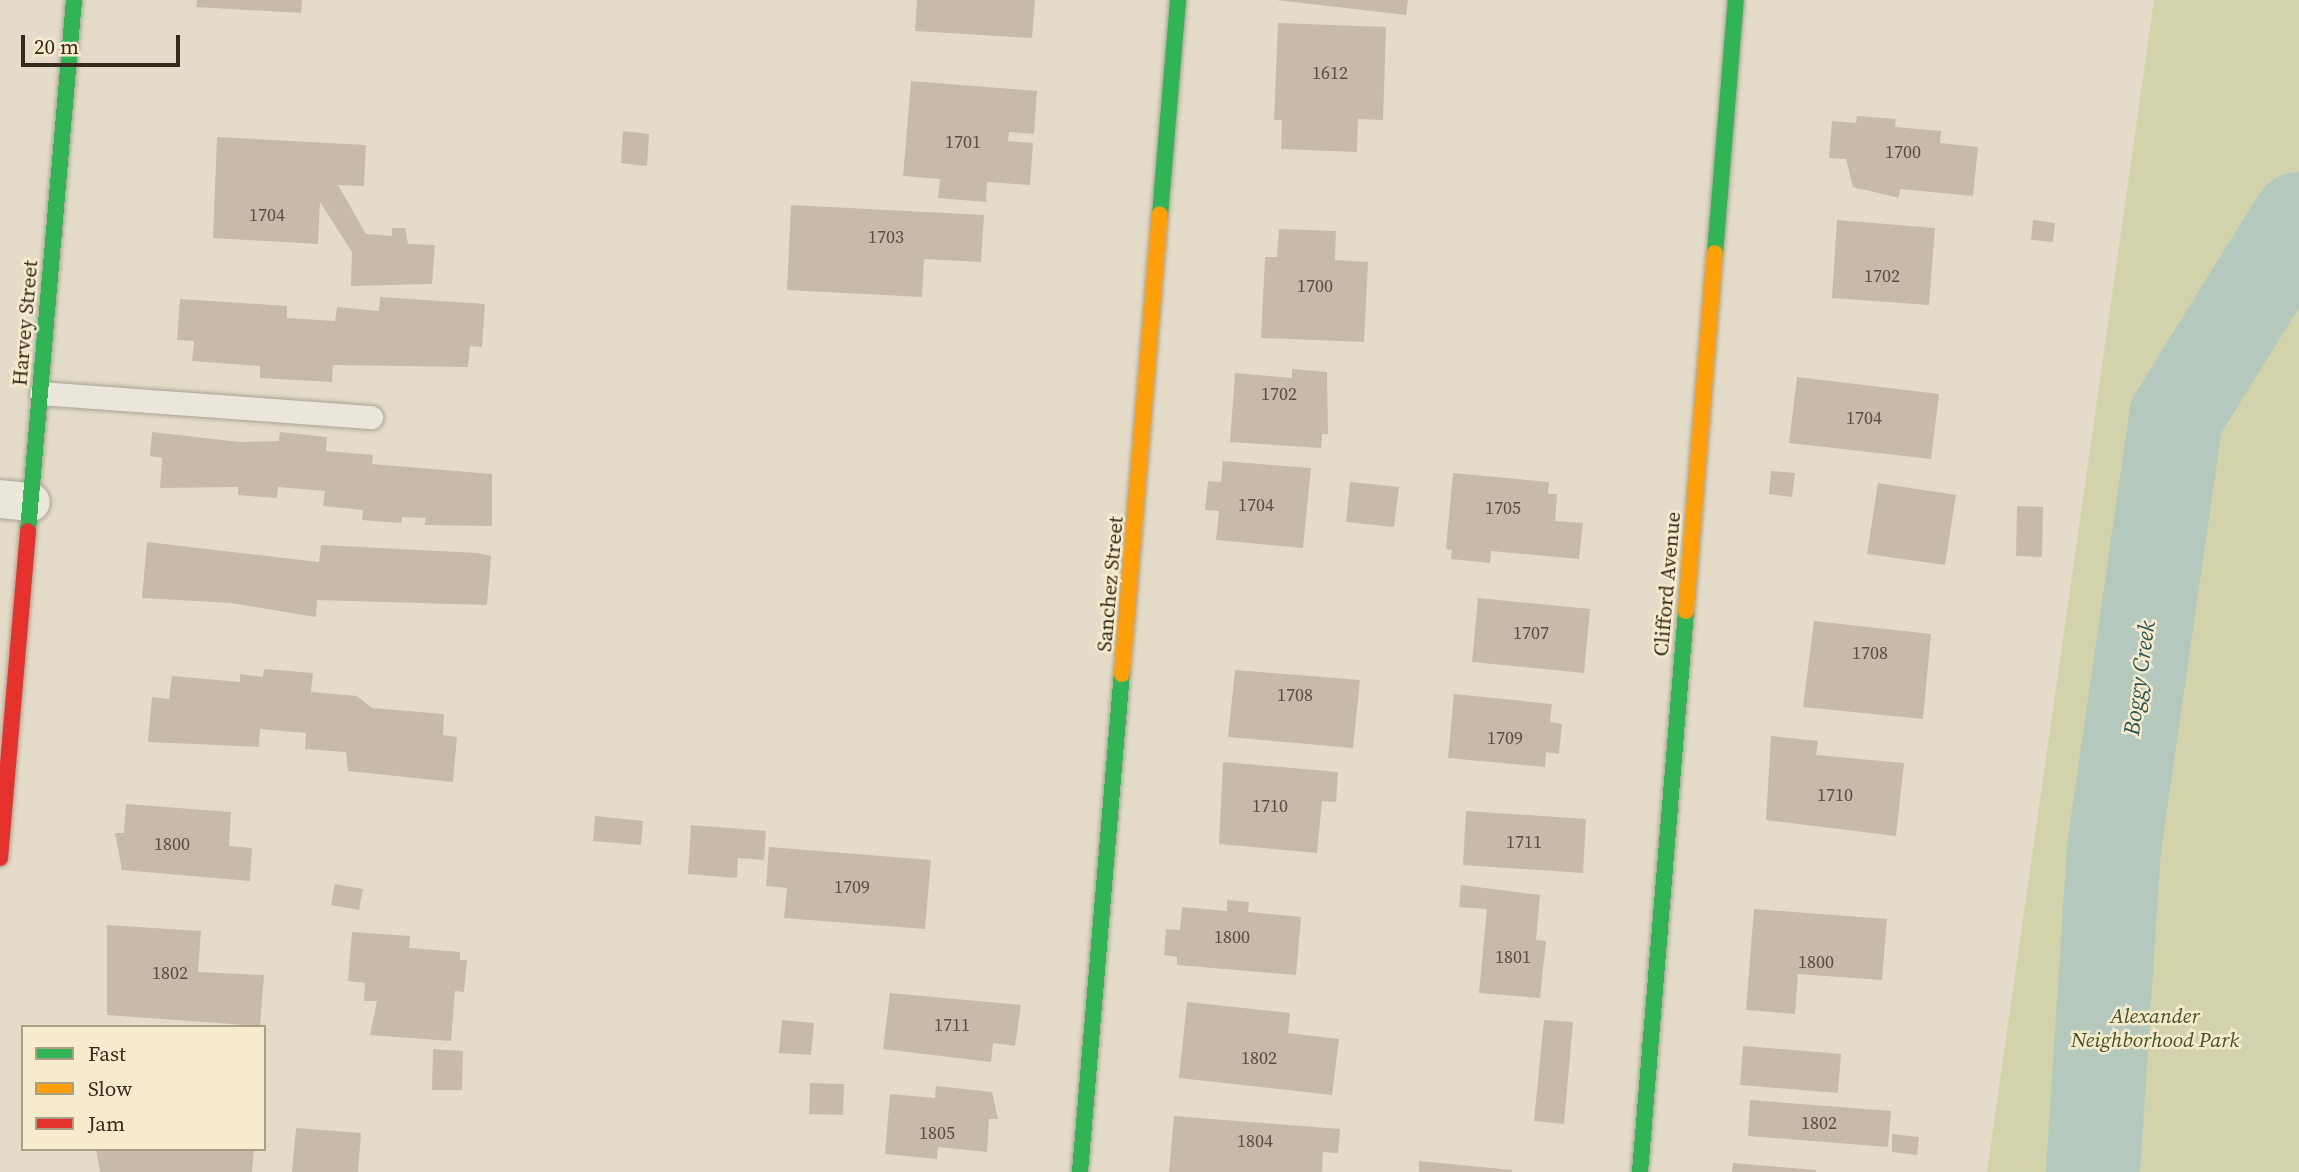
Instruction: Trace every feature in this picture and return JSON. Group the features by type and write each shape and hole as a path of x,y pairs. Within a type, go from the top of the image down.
{"street":[{"name":"Harvey Street","path":"0,858 15,500 41,393 74,0"},
{"name":"Sanchez Street","path":"1080,1172 1178,0"},
{"name":"Clifford Avenue","path":"1640,1172 1736,0"}],"lane":[{"path":"41,393 370,417"}],"green space":[{"name":"Alexander Neighborhood Park","path":"2154,0 2299,0 2299,1172 1987,1172"}],"building":[{"path":"197,0 302,0 301,13 196,7"},
{"path":"917,0 1035,0 1032,38 915,31"},
{"path":"1276,0 1408,0 1406,15"},
{"path":"1278,23 1386,27 1383,120 1358,119 1357,152 1281,149 1282,120 1274,120"},
{"path":"911,81 1037,91 1034,134 1009,132 1008,141 1033,143 1030,185 987,182 986,202 938,198 940,179 903,176"},
{"path":"1857,116 1896,119 1895,127 1941,131 1940,143 1978,147 1973,196 1900,189 1899,198 1853,187 1846,159 1829,158 1832,121 1856,123"},
{"path":"623,131 649,134 647,166 621,163"},
{"path":"217,137 366,145 364,186 338,185 366,234 392,236 392,228 405,228 408,244 435,245 432,284 351,286 352,252 320,202 318,244 213,238"},
{"path":"791,205 984,215 981,262 924,259 922,297 787,290"},
{"path":"1837,220 1935,228 1929,305 1832,298"},
{"path":"2033,220 2055,223 2053,242 2031,240"},
{"path":"1279,229 1336,231 1335,260 1368,262 1364,342 1261,338 1265,257 1277,257"},
{"path":"380,297 485,304 482,347 470,346 468,367 333,365 332,382 260,378 260,366 192,361 194,341 177,340 180,299 287,306 287,318 335,321 337,307 379,311"},
{"path":"1292,369 1327,372 1328,434 1322,434 1321,448 1230,442 1235,373 1292,378"},
{"path":"1797,377 1939,394 1931,459 1789,443"},
{"path":"152,432 240,442 279,441 280,432 327,437 326,451 373,455 372,464 492,474 492,526 424,525 426,518 402,517 401,523 362,520 363,510 323,506 325,491 278,487 277,498 238,495 238,487 160,488 162,458 150,456"},
{"path":"1223,461 1311,468 1303,548 1216,540 1219,511 1205,510 1208,481 1221,482"},
{"path":"1771,471 1795,473 1792,497 1769,494"},
{"path":"1453,473 1549,482 1548,494 1557,494 1555,521 1583,523 1579,559 1491,551 1490,563 1451,559 1452,550 1446,549"},
{"path":"1350,482 1399,487 1394,527 1346,522"},
{"path":"1878,483 1956,495 1945,565 1867,554"},
{"path":"2017,506 2043,507 2042,557 2016,556"},
{"path":"147,542 319,562 321,545 478,553 491,556 487,605 317,600 316,617 231,603 142,598"},
{"path":"1478,598 1590,609 1584,673 1472,662"},
{"path":"1814,621 1931,634 1923,719 1803,707"},
{"path":"264,669 313,673 311,692 357,696 372,708 444,714 443,735 457,737 453,782 348,771 346,752 305,749 306,733 260,729 259,747 148,742 152,697 169,699 172,676 240,682 240,674 263,677"},
{"path":"1235,670 1360,680 1353,748 1228,737"},
{"path":"1454,694 1552,704 1550,722 1562,724 1559,754 1546,752 1545,767 1448,758"},
{"path":"1771,736 1818,741 1816,755 1904,763 1896,836 1766,820"},
{"path":"1223,762 1338,772 1336,802 1322,801 1317,853 1219,844"},
{"path":"126,804 231,812 229,846 252,848 250,881 122,870 115,833 124,833"},
{"path":"1466,811 1586,819 1583,873 1463,865"},
{"path":"595,816 643,821 641,845 593,841"},
{"path":"691,825 766,831 764,860 738,858 737,878 688,874"},
{"path":"769,847 931,860 925,929 784,918 787,888 766,886"},
{"path":"335,884 363,889 359,910 331,905"},
{"path":"1461,885 1540,895 1536,940 1546,941 1540,998 1479,993 1487,909 1459,907"},
{"path":"1227,900 1249,902 1248,912 1301,917 1296,975 1177,965 1177,957 1164,955 1166,929 1180,930 1182,907 1227,911"},
{"path":"1754,909 1887,919 1882,980 1798,974 1795,1014 1746,1010"},
{"path":"107,925 201,931 198,972 264,975 260,1025 107,1015"},
{"path":"352,932 410,936 409,948 460,952 460,960 467,960 464,992 455,991 451,1041 370,1035 377,1001 364,1001 365,983 348,981"},
{"path":"890,993 1021,1005 1015,1046 993,1043 991,1062 883,1049"},
{"path":"1187,1002 1290,1013 1288,1033 1339,1039 1332,1095 1179,1078"},
{"path":"782,1020 814,1023 811,1055 779,1053"},
{"path":"1544,1020 1573,1022 1564,1124 1534,1121"},
{"path":"1743,1046 1841,1054 1838,1093 1740,1085"},
{"path":"433,1049 463,1051 462,1090 432,1090"},
{"path":"810,1083 844,1084 843,1115 809,1114"},
{"path":"936,1086 992,1092 998,1119 989,1119 987,1152 938,1147 937,1159 885,1154 890,1094 935,1098"},
{"path":"1750,1100 1891,1111 1888,1147 1748,1136"},
{"path":"1174,1116 1340,1129 1338,1153 1323,1152 1322,1172 1169,1172"},
{"path":"296,1128 361,1133 358,1172 292,1172"},
{"path":"1892,1134 1919,1137 1917,1155 1892,1152"},
{"path":"96,1151 254,1151 252,1172 100,1172"},
{"path":"1419,1161 1512,1170 1512,1172 1419,1172"},
{"path":"1733,1163 1816,1170 1816,1172 1732,1172"}],"waterway":[{"name":"Boggy Creek","path":"2093,1172 2114,848 2176,417 2299,219"}],"traffic: fast":[{"path":"28,531 74,0"},
{"path":"1160,215 1178,0"},
{"path":"1715,253 1736,0"},
{"path":"1640,1172 1686,611"},
{"path":"1080,1172 1122,674"}],"traffic: slow":[{"path":"1122,674 1160,215"},
{"path":"1686,611 1715,253"}],"traffic: jam":[{"path":"0,858 28,531"}]}
